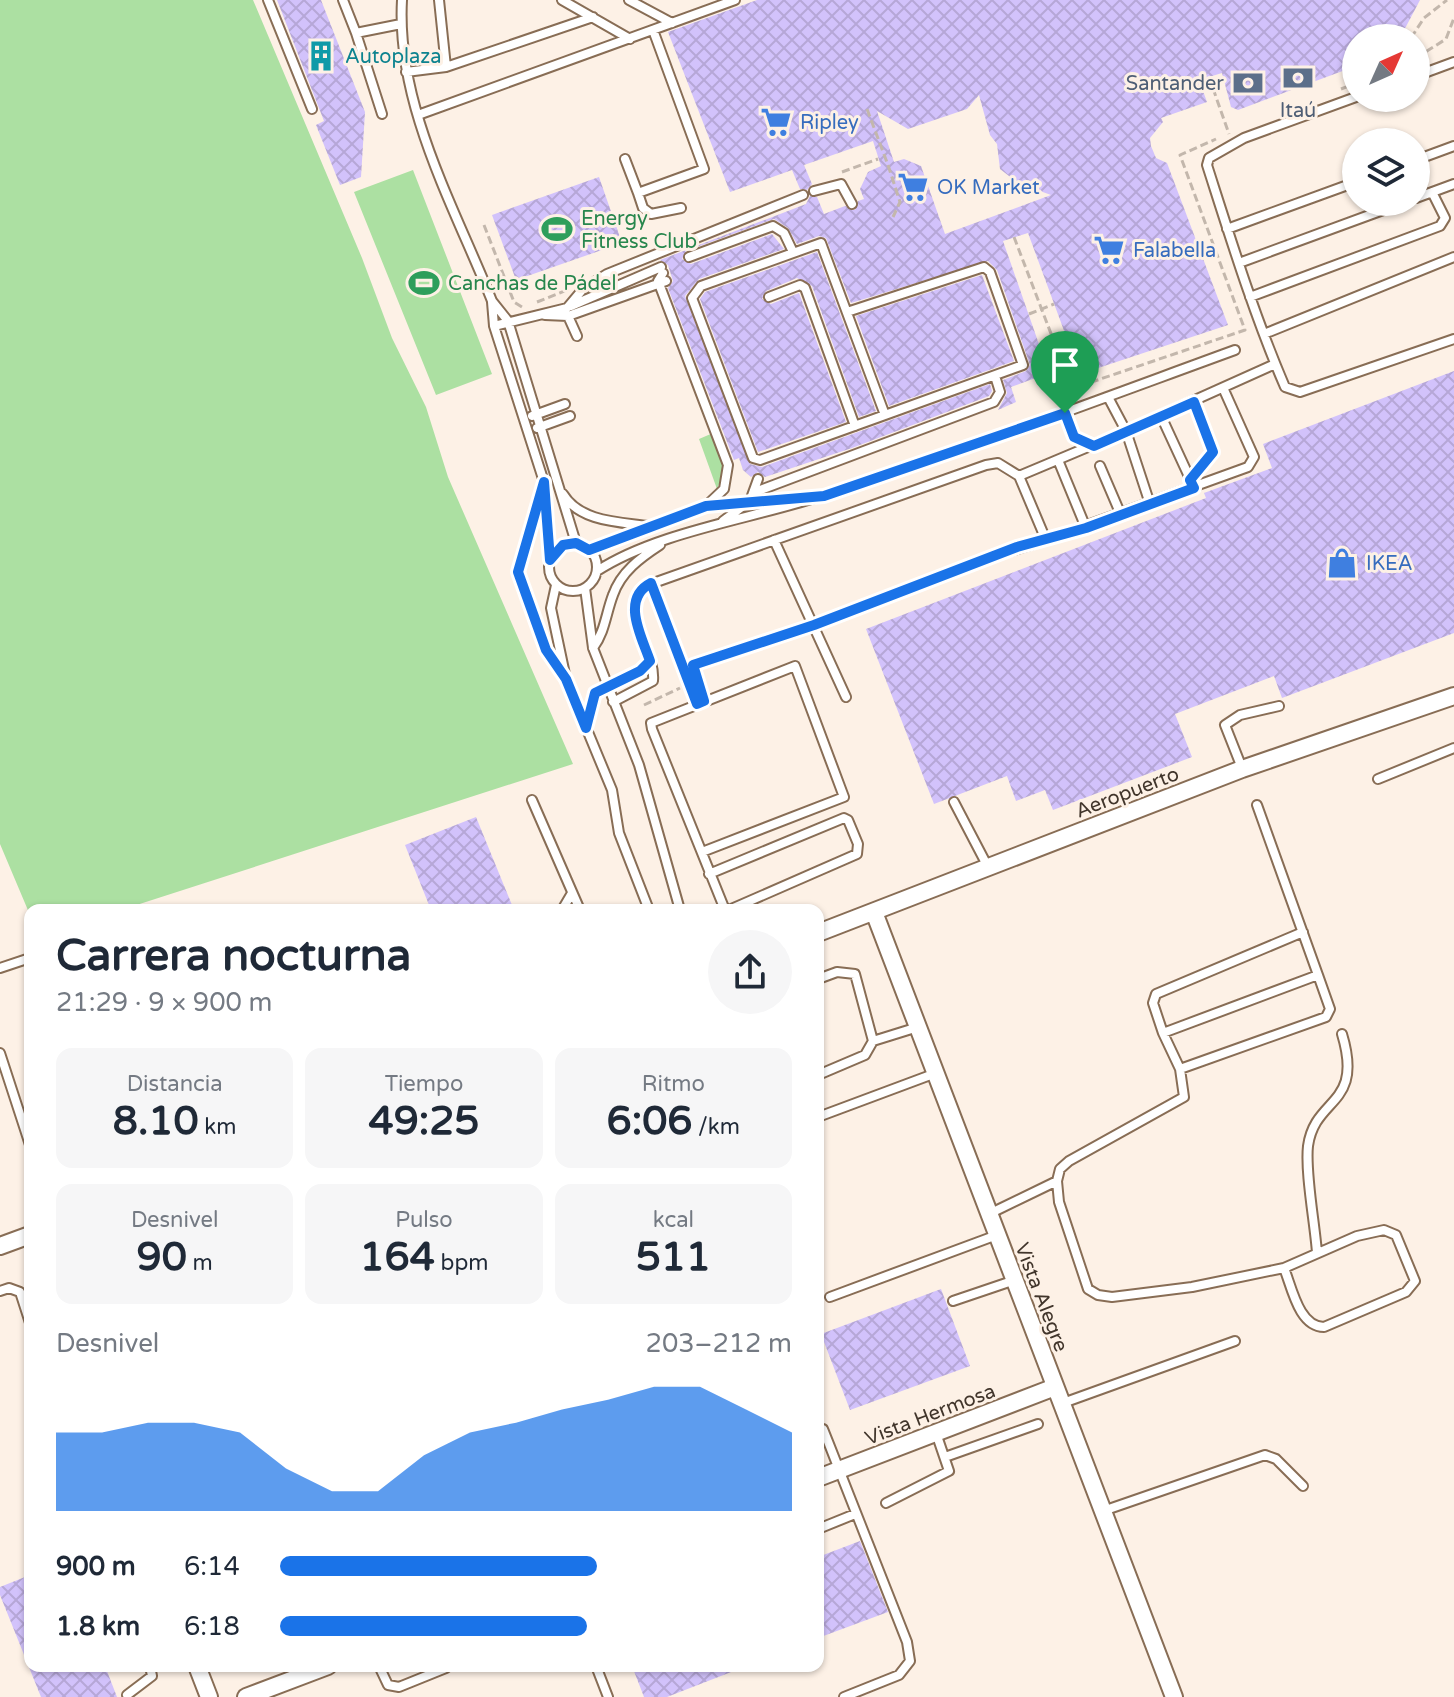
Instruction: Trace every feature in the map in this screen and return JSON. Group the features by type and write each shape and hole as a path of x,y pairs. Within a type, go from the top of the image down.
{"street":[{"name":"Aeropuerto","path":"824,931 1242,769 1454,696"},
{"name":"Vista Alegre","path":"874,912 1174,1697"},
{"path":"0,1246 24,1238"},
{"name":"Vista Hermosa","path":"824,1476 1055,1387"},
{"path":"199,1672 209,1697"},
{"path":"246,1697 312,1672"}],"lane":[{"path":"268,0 312,109"},
{"path":"343,0 382,114"},
{"path":"402,0 406,72 418,115 492,301 508,321 576,543 589,550 597,571"},
{"path":"439,0 446,67"},
{"path":"562,0 630,39"},
{"path":"629,0 672,23"},
{"path":"418,115 735,0"},
{"path":"406,72 446,67 593,17"},
{"path":"356,33 401,24"},
{"path":"638,193 704,169 653,30"},
{"path":"1430,71 1454,62"},
{"path":"1342,102 1244,138 1212,154 1207,165 1250,297 1285,387 1296,393 1454,339"},
{"path":"1430,155 1454,146"},
{"path":"625,159 643,208 651,214 681,208"},
{"path":"814,191 841,184 852,204"},
{"path":"1250,297 1440,226 1445,218 1432,192 1454,184"},
{"path":"1227,229 1342,187"},
{"path":"568,312 596,280 688,239 803,195"},
{"path":"1239,263 1367,216"},
{"path":"689,257 773,226 784,233 793,252"},
{"path":"847,312 974,267 984,267 990,272 1023,359 1020,367 760,460 753,458 692,302 694,291 701,286 821,243 885,415"},
{"path":"1264,334 1454,257"},
{"path":"494,326 568,312 663,274"},
{"path":"568,312 663,274"},
{"path":"663,274 658,281 728,465 724,489 706,506"},
{"path":"769,297 800,285 805,288 855,426"},
{"path":"492,301 494,326 544,482 549,570 556,585 567,591 585,588"},
{"path":"568,312 577,336"},
{"path":"678,904 639,765 593,648 585,588 597,571 620,556 715,525 751,518 824,496 1065,413 1235,350"},
{"path":"1019,476 1224,390 1275,364"},
{"path":"755,492 994,402 1000,392 995,376"},
{"path":"688,670 982,560 1086,528 1192,484 1248,467 1254,457 1224,390"},
{"path":"1108,397 1126,431 1150,504"},
{"path":"1192,484 1213,452 1194,402"},
{"path":"525,418 565,404"},
{"path":"529,431 570,416"},
{"path":"1161,416 1192,484"},
{"path":"1058,460 1086,528"},
{"path":"613,702 651,684 654,677 634,608 637,596 651,583 998,463 1019,476 1046,540"},
{"path":"1100,466 1121,515"},
{"path":"715,525 750,501 758,479"},
{"path":"544,482 518,572 546,650 566,679"},
{"path":"556,483 572,506 589,515 649,527"},
{"path":"589,550 706,506 824,496"},
{"path":"774,540 846,697"},
{"path":"593,648 602,634 619,581 633,564 665,541"},
{"path":"550,560 557,549 576,543"},
{"path":"651,583 700,702"},
{"path":"556,585 551,608 566,679 612,790 619,833 647,904"},
{"path":"586,728 591,700 607,685 640,671 650,661"},
{"path":"702,852 845,796 795,666 653,721 651,725 709,874 724,904"},
{"path":"1242,769 1225,725 1240,715 1279,706"},
{"path":"1378,779 1454,748"},
{"path":"532,800 577,904"},
{"path":"954,802 988,868"},
{"path":"1180,1069 1326,1017 1330,1009 1257,805"},
{"path":"709,874 844,818 848,820 858,844 857,854 741,904"},
{"path":"566,904 572,893"},
{"path":"1284,1268 1307,1321 1314,1327 1324,1327 1406,1292 1415,1281 1396,1235 1384,1230 1284,1268 1192,1287 1112,1297 1098,1295 1088,1289 1059,1202 1057,1181 1060,1169 1069,1161 1184,1097 1180,1069 1153,1003 1156,994 1303,932"},
{"path":"0,968 24,960"},
{"path":"824,977 837,972 855,974 873,1041"},
{"path":"1163,1033 1318,975"},
{"path":"824,1072 865,1055 873,1041 918,1027"},
{"path":"1317,1253 1308,1147 1316,1123 1340,1096 1345,1082 1349,1067 1342,1034"},
{"path":"0,1053 24,1127"},
{"path":"824,1115 936,1073"},
{"path":"989,1214 1057,1181"},
{"path":"830,1297 997,1235"},
{"path":"953,1301 1015,1280"},
{"path":"0,1291 9,1288 20,1292 24,1304"},
{"path":"1063,1403 1235,1341"},
{"path":"945,1457 1038,1424"},
{"path":"824,1432 907,1642 910,1661 899,1675 844,1697"},
{"path":"886,1503 949,1471 936,1433"},
{"path":"1103,1511 1265,1455 1276,1459 1303,1486"},
{"path":"824,1527 855,1514"},
{"path":"127,1695 152,1676 151,1672"},
{"path":"382,1672 388,1685 399,1687 436,1672"},
{"path":"598,1672 608,1697"}],"path":[{"path":"1420,24 1447,0"},
{"path":"1430,49 1446,39 1454,18"},
{"path":"1209,77 1229,135"},
{"path":"867,109 900,202 893,217"},
{"path":"1094,446 1074,437 1059,394 1245,330 1180,155 1242,130"},
{"path":"838,173 878,159"},
{"path":"484,225 514,302 520,307 571,288"},
{"path":"1014,237 1068,378 1068,390"},
{"path":"1029,314 1054,304"},
{"path":"644,705 677,692 688,670"}],"green space":[{"path":"0,0 253,0 362,258 392,338 426,407 448,477 573,764 140,904 25,904 0,844"},
{"name":"Canchas de Pádel","path":"413,170 492,374 436,395 354,192"},
{"path":"713,433 725,469 717,489 699,439"}],"building":[{"name":"Autoplaza","path":"277,0 321,0 365,112 361,177 340,185 316,125 324,121"},
{"path":"757,0 1420,0 1407,24 1342,24 1342,71 1238,110 1231,107 1222,73 1199,80 1207,102 1161,118 1163,122 1150,138 1151,146 1156,158 1167,163 1228,325 1080,374 1028,233 1003,241 1049,373 1011,387 1016,402 998,410 1007,393 1003,380 1026,371 1030,365 997,270 988,261 851,303 826,238 819,236 797,244 788,228 774,219 686,251 682,259 691,264 772,234 784,249 699,279 685,296 750,464 762,467 990,384 992,391 989,396 765,477 758,472 751,477 743,470 739,458 734,460 668,288 673,281 668,265 660,260 806,204 810,196 817,197 824,214 845,206 855,210 858,201 864,199 860,189 868,172 881,166 873,141 804,165 812,184 807,190 800,189 792,170 730,192 668,32","holes":["979,95 990,135 997,144 1000,169 1018,183 1051,195 945,234 921,166 904,159 894,162 877,111 908,129 967,109"]},
{"name":"Energy Fitness Club","path":"599,177 622,243 516,280 492,215"},
{"path":"817,252 876,411 859,417 812,286 797,278 766,291 762,299 771,304 799,293 846,422 758,452 700,299 705,292"},
{"path":"982,275 1014,361 889,406 856,316"},
{"path":"1454,371 1454,633 1282,698 1274,676 1175,714 1192,757 1053,810 1045,790 1016,801 1007,776 934,804 866,629 1206,498 1204,493 1272,468 1263,444"},
{"path":"476,817 512,904 429,904 405,845"},
{"path":"941,1289 970,1366 850,1410 824,1342 824,1333"},
{"path":"860,1541 888,1612 824,1636 824,1555"},
{"path":"24,1577 24,1655 0,1595 0,1587"},
{"path":"31,1672 107,1672 117,1697 41,1697"},
{"path":"634,1672 731,1672 667,1697 644,1697"}],"place":[{"name":"Autoplaza","path":"321,56"},
{"name":"Itaú","path":"1298,78"},
{"name":"Santander","path":"1248,83"},
{"name":"Ripley","path":"776,122"},
{"name":"OK Market","path":"913,187"},
{"name":"Energy Fitness Club","path":"557,229"},
{"name":"Falabella","path":"1109,250"},
{"name":"Canchas de Pádel","path":"424,283"},
{"name":"IKEA","path":"1342,563"}],"route":[{"path":"1194,402 1213,452 1209,461 1190,480 1194,488 1086,528 1017,547 814,625 751,643 693,665 704,701 697,704 651,583 637,596 634,608 650,661 632,676 595,693 586,728 566,679 546,650 518,572 544,482 548,506 545,533 550,560 563,545 576,543 589,550 706,506 824,496 1065,413 1074,437 1094,446 1194,402"}]}
